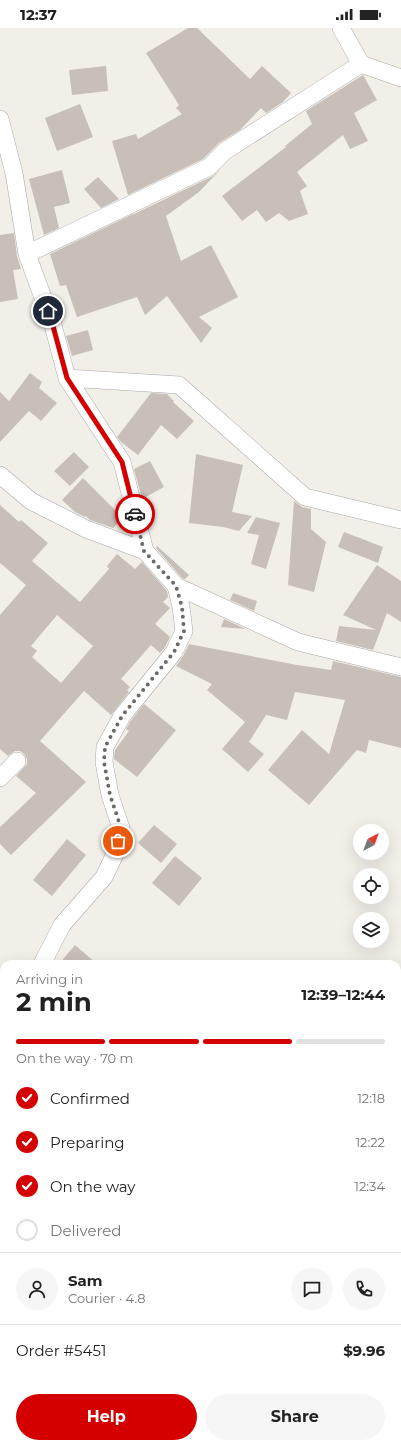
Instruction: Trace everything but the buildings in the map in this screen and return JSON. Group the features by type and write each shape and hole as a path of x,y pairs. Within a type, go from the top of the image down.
{"street":[{"path":"340,28 361,64 401,78"},
{"path":"28,254 209,167 225,151 361,64"},
{"path":"0,119 14,173 28,254 53,326 67,378 122,462 144,551"},
{"path":"67,378 179,385 304,497 401,520"},
{"path":"0,475 31,501 86,529 144,551 176,586 298,642 401,667"},
{"path":"44,960 62,925 104,877 115,854 121,828 110,795 104,762 105,747 122,716 174,652 184,631 182,607 176,586"},
{"path":"0,778 17,761"}],"way so far":[{"path":"118,841 121,828 110,795 104,762 105,747 122,716 174,652 184,631 182,607 176,586 144,551 135,514"}],"route":[{"path":"48,311 67,378 122,462 135,514"}]}
